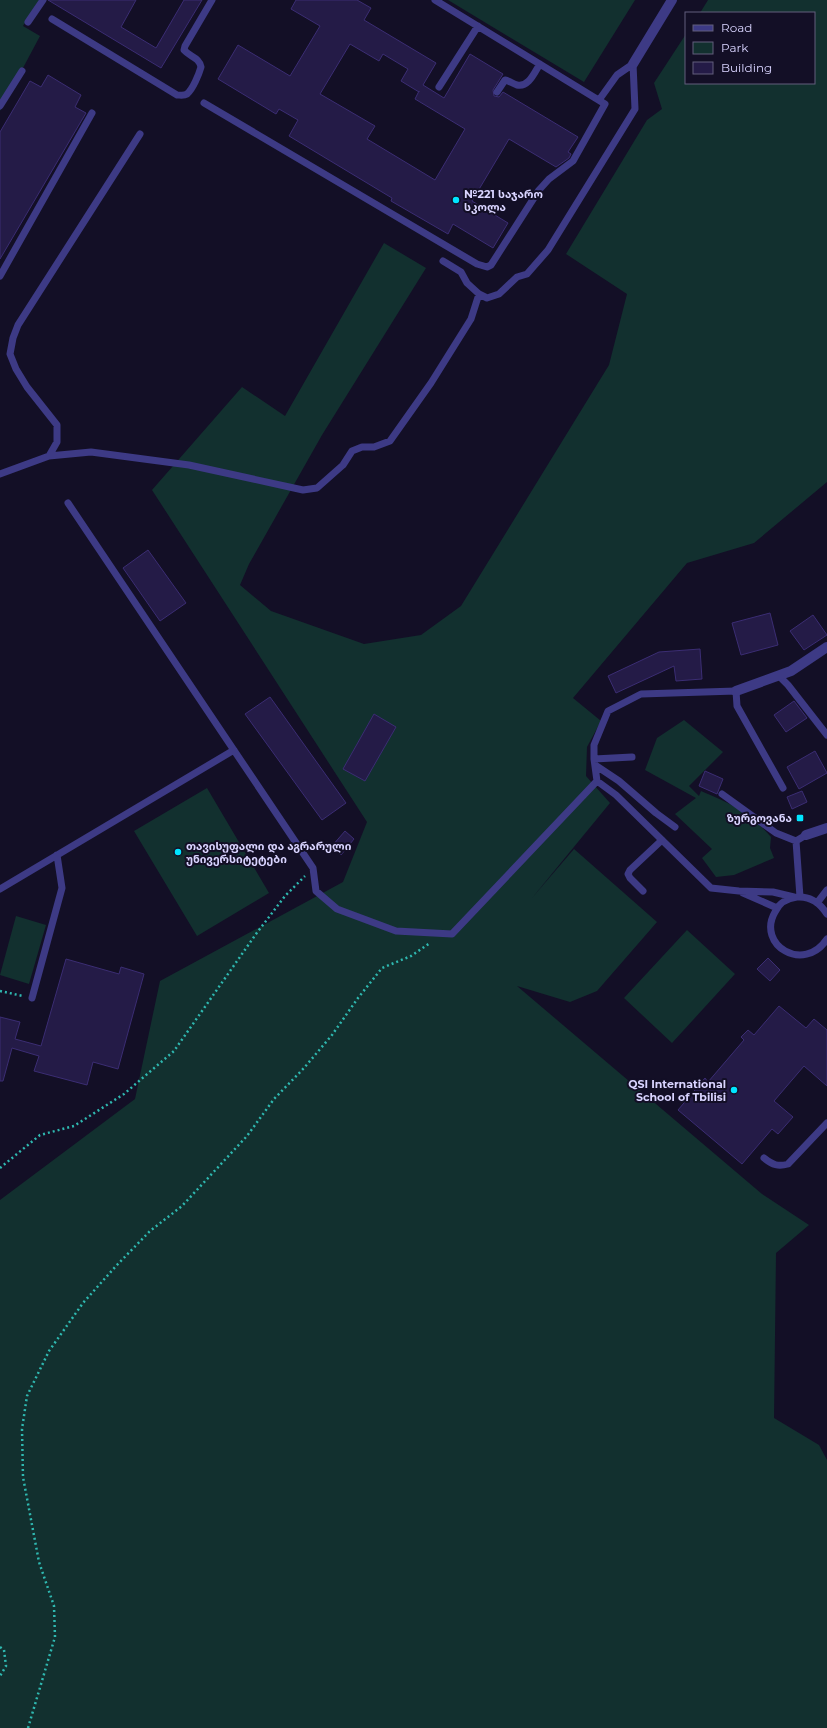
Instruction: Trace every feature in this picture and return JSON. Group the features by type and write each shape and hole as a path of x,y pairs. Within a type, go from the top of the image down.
{"street":[{"path":"633,64 672,0"},
{"path":"736,691 791,671 827,647"},
{"path":"806,835 827,828"}],"lane":[{"path":"28,22 43,0"},
{"path":"52,19 177,95 182,96 191,88 201,66 197,59 184,50 185,46 212,0"},
{"path":"204,103 477,264 487,267 494,261 539,190 573,161 605,107 604,102 435,0"},
{"path":"439,87 478,26"},
{"path":"497,92 505,80 517,85 525,84 540,64"},
{"path":"599,100 617,75 633,64"},
{"path":"443,262 461,272 466,283 486,298 500,294 517,277 527,274 548,250 635,109 633,64"},
{"path":"0,106 22,71"},
{"path":"0,276 92,113"},
{"path":"49,456 57,442 57,425 26,386 16,369 10,354 13,338 18,325 140,134"},
{"path":"0,474 49,456 91,452 190,465 303,490 317,488 343,465 352,451 362,447 374,447 390,441 431,383 471,319 479,294"},
{"path":"68,503 313,868 316,891 337,909 396,932 452,934 597,781"},
{"path":"778,676 788,685 827,736"},
{"path":"783,788 737,706 736,691 641,694 608,711 594,745 594,762 597,781 616,795 711,888 773,892 811,899 821,905 827,914"},
{"path":"0,889 234,750"},
{"path":"594,762 632,757"},
{"path":"594,762 619,780 675,827"},
{"path":"722,794 776,833 796,841"},
{"path":"796,841 806,835"},
{"path":"643,891 628,874 630,870 662,840"},
{"path":"796,841 797,897"},
{"path":"32,998 62,888 57,855"},
{"path":"817,903 827,890"},
{"path":"740,891 777,908"},
{"path":"797,897 787,900 777,908 772,916 772,934 775,942 781,949 789,954 798,956 807,955 822,946 827,939"},
{"path":"764,1158 774,1165 782,1166 788,1164 827,1123"}],"path":[{"path":"0,1168 40,1135 74,1126 124,1094 174,1051 256,934 285,896 313,868"},
{"path":"28,1728 55,1637 54,1606 38,1562 23,1477 22,1429 27,1396 49,1351 83,1304 116,1266 150,1231 182,1206 247,1136 274,1099 304,1068 332,1035 358,998 382,968 412,956 432,941"},
{"path":"0,990 32,998"},
{"path":"0,1647 4,1650 6,1666 0,1676"}],"green space":[{"path":"0,0 39,0 23,26 40,36 0,111"},
{"path":"448,0 635,0 584,82"},
{"path":"708,0 827,0 827,482 754,543 687,563 573,698 601,721 587,747 586,776 610,803 532,898 574,849 657,922 597,991 570,1002 517,986 762,1194 809,1225 776,1253 774,1418 819,1445 827,1460 827,1728 0,1728 0,1200 135,1099 160,981 343,882 367,822 152,490 242,387 285,416 384,243 426,268 322,435 249,564 240,585 271,611 364,644 421,635 461,606 609,365 627,294 566,254 647,120 662,109 654,83 685,36 685,84 815,84 815,12 701,12"},
{"path":"684,720 723,752 689,786 699,796 701,791 731,805 755,821 771,837 770,848 774,858 734,875 716,877 702,858 712,849 675,814 696,798 645,770 657,738"},
{"path":"207,788 269,893 197,936 134,831"},
{"path":"16,916 46,925 29,984 0,975"},
{"path":"687,930 735,974 672,1043 624,998"}],"building":[{"path":"48,0 136,0 121,27 156,48 184,0 202,0 161,68"},
{"path":"296,0 357,0 371,8 364,20 436,63 423,85 444,98 470,54 503,74 493,90 494,96 499,97 503,92 578,137 568,152 571,154 569,158 556,167 509,139 472,201 508,223 493,248 453,224 448,234 391,201 392,198 289,136 298,120 279,109 276,114 218,79 238,45 290,76 320,26 291,9","holes":["350,44 379,61 383,54 408,69 401,81 419,92 415,99 465,129 435,180 367,139 375,126 320,94"]},
{"path":"48,75 81,95 75,107 86,113 0,259 0,132 30,81 41,87"},
{"path":"148,550 186,603 160,621 123,568"},
{"path":"770,613 778,645 741,655 732,623"},
{"path":"813,615 827,635 804,650 790,631"},
{"path":"700,649 702,679 676,681 674,666 616,693 608,676 659,652"},
{"path":"270,697 346,803 322,820 245,714"},
{"path":"794,701 807,718 786,732 774,715"},
{"path":"374,714 396,727 365,781 343,769"},
{"path":"815,751 827,773 799,789 787,767"},
{"path":"705,771 723,779 717,794 699,786"},
{"path":"802,791 807,802 792,809 787,797"},
{"path":"345,831 354,839 341,855 332,846"},
{"path":"768,958 780,970 770,981 757,969"},
{"path":"66,959 119,974 121,967 144,974 118,1069 93,1062 87,1085 34,1071 39,1056 12,1048 3,1081 0,1081 0,1017 20,1022 15,1039 41,1046"},
{"path":"779,1006 806,1028 814,1019 827,1030 827,1086 804,1066 774,1101 793,1117 778,1134 772,1129 742,1164 678,1110 705,1078 708,1082 744,1040 741,1037 748,1030 754,1035"}],"place":[{"name":"№221 საჯარო სკოლა","path":"456,200"},
{"name":"ზურგოვანა","path":"800,818"},
{"name":"თავისუფალი და აგრარული უნივერსიტეტები","path":"178,852"},
{"name":"QSI International School of Tbilisi","path":"734,1090"}]}
